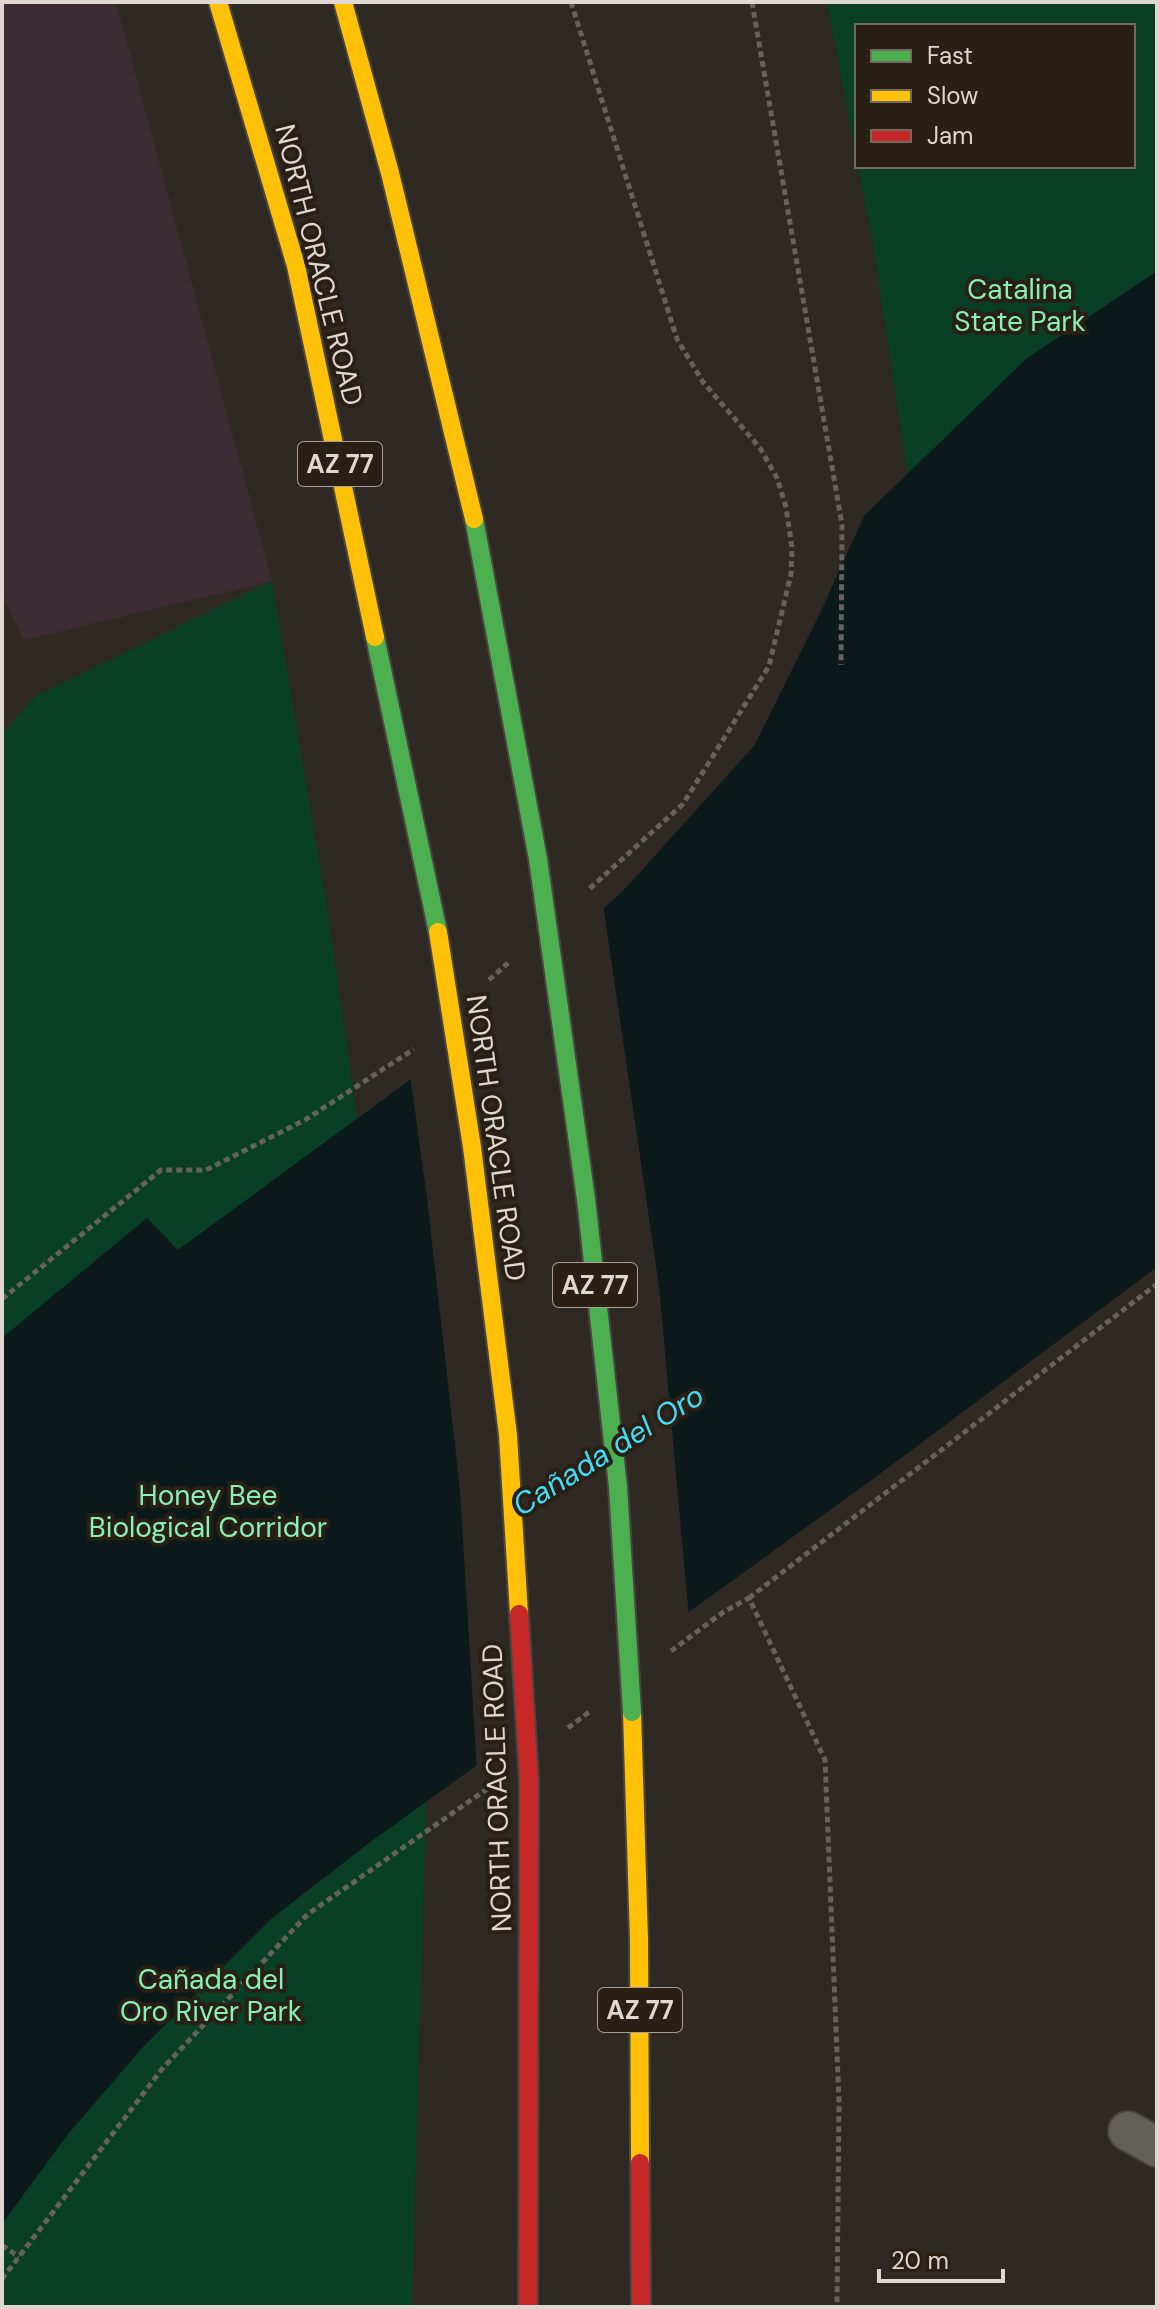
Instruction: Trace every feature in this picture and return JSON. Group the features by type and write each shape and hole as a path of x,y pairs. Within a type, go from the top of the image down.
{"highway":[{"name":"NORTH ORACLE ROAD","path":"218,2 296,266 438,932 472,1147 508,1435 529,1781 528,2307"},
{"name":"AZ 77","path":"343,2 394,188 474,520 538,859 586,1199 616,1472 632,1712 639,1940 641,2307"}],"path":[{"path":"752,2 842,525 841,665"},
{"path":"660,1659 722,1613 749,1598 1157,1284"},
{"path":"749,1598 825,1760 839,2102 837,2307"},
{"path":"561,1733 598,1706"},
{"path":"2,2279 162,2069 308,1914 499,1780"},
{"path":"3,2246 19,2257"}],"shaded area":[{"path":"2,2 116,2 272,581 24,640 2,594"}],"green space":[{"name":"Catalina State Park","path":"827,2 1157,2 1157,1153 910,491 858,168 1135,168 1135,24 855,24 855,150"},
{"name":"Honey Bee Biological Corridor","path":"272,581 328,913 431,1631 412,2307 2,2307 2,734 34,697"}],"water":[{"name":"Cañada del Oro","path":"1157,271 1157,1267 873,1479 369,1843 271,1919 143,2047 68,2134 2,2224 2,1338 147,1218 178,1250 411,1079 622,892 754,746 864,516 1026,359"}],"pier":[{"path":"603,904 659,1286 689,1618 477,1772 460,1490 410,1075"}],"traffic: fast":[{"path":"474,519 538,859"},
{"path":"375,637 438,932"},
{"path":"538,859 586,1199 618,1487 632,1712"}],"traffic: slow":[{"path":"218,2 296,266 375,637"},
{"path":"343,2 390,173 474,519"},
{"path":"438,932 472,1147 508,1435 519,1614"},
{"path":"632,1712 639,1940 640,2163"}],"traffic: jam":[{"path":"519,1614 529,1781"},
{"path":"528,2307 529,1781"},
{"path":"640,2163 641,2307"}],"park label":[{"name":"Cañada del Oro River Park","path":"211,1995"}]}
